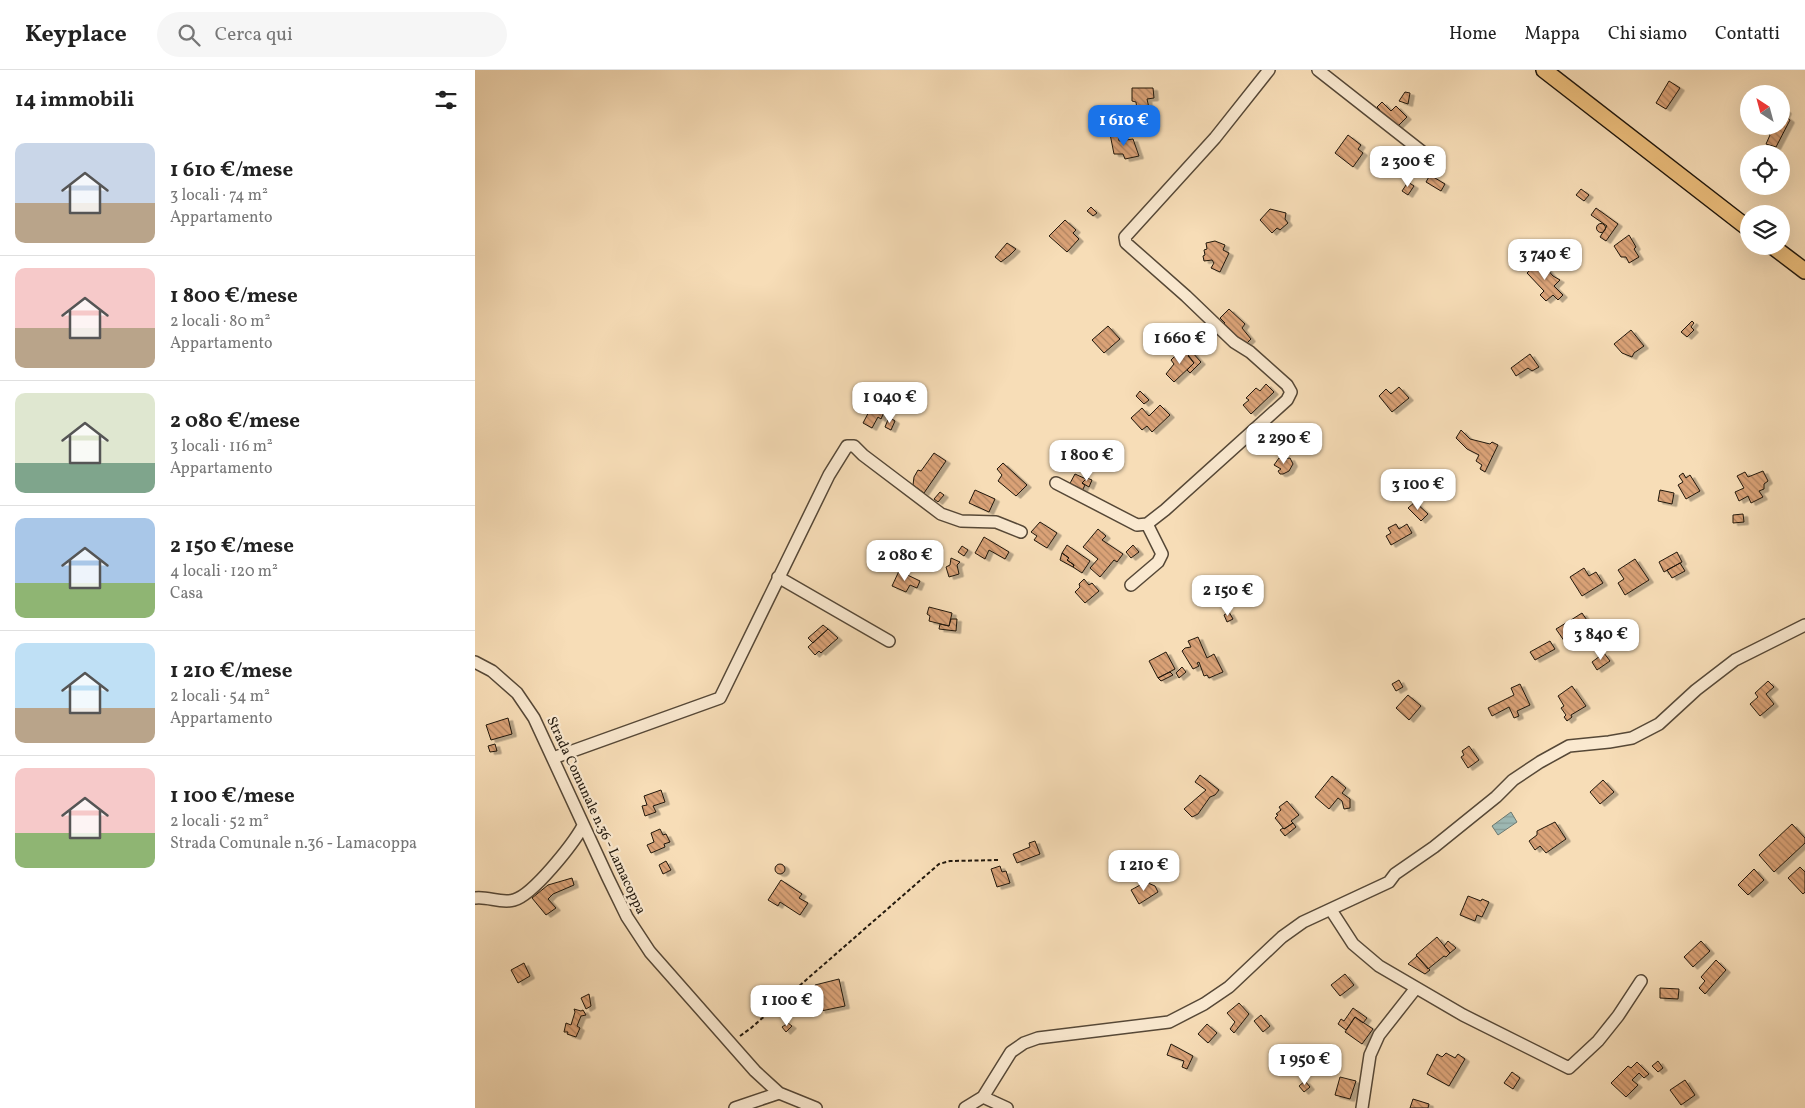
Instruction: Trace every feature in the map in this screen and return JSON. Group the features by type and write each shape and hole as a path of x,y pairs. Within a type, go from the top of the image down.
{"main road":[{"path":"1544,70 1740,222"},
{"path":"1784,255 1805,271"}],"street":[{"path":"1056,483 1137,525 1147,524 1287,400 1291,392 1280,378 1250,352 1234,342 1186,296 1125,243 1125,237 1215,138 1269,70"},
{"path":"1318,70 1425,154"},
{"path":"553,758 720,698 829,475 847,446 854,446 863,455 941,514 961,521 996,522 1021,532"},
{"path":"1131,585 1158,562 1162,554 1147,524"},
{"path":"778,577 889,641"},
{"path":"965,1108 983,1097 1011,1052 1024,1043 1038,1038 1169,1022 1204,1004 1229,987 1283,937 1303,922 1389,882 1395,874 1453,832 1513,780 1540,762 1569,746 1632,738 1659,724 1696,690 1735,660 1805,625"},
{"name":"Strada Comunale n.36 - Lamacoppa","path":"475,662 492,671 517,693 534,718 627,917 649,952 755,1071 779,1093 816,1108"},
{"path":"475,898 502,901 515,900 531,889 555,863 573,842 583,826"},
{"path":"1331,910 1353,944 1379,966 1463,1015 1569,1068 1598,1041 1618,1016 1641,981"},
{"path":"1362,1108 1370,1055 1379,1035 1416,988"},
{"path":"735,1108 779,1093"},
{"path":"983,1097 1007,1108"}],"path":[{"path":"730,1043 751,1028 939,864 950,861 1000,860"}],"water":[{"path":"1511,812 1517,822 1498,835 1492,826"}],"building":[{"path":"1669,81 1680,88 1666,109 1656,103"},
{"path":"1132,88 1153,88 1154,98 1147,99 1149,108 1137,109 1136,102 1132,101"},
{"path":"1405,92 1410,93 1408,104 1399,101"},
{"path":"1382,102 1391,111 1396,106 1407,117 1395,129 1378,111 1380,110 1377,107"},
{"path":"1118,133 1119,141 1133,139 1139,156 1125,159 1123,154 1114,154 1110,134"},
{"path":"1348,135 1361,145 1358,149 1363,153 1353,167 1335,153"},
{"path":"1770,135 1782,135 1777,145 1766,144"},
{"path":"1432,159 1437,163 1433,173 1427,169"},
{"path":"1430,175 1445,184 1441,191 1426,182"},
{"path":"1408,182 1414,186 1408,195 1402,191"},
{"path":"1581,189 1589,195 1584,201 1576,195"},
{"path":"1091,207 1097,213 1093,216 1087,211"},
{"path":"1596,208 1618,224 1606,241 1600,237 1607,226 1591,215"},
{"path":"1270,209 1286,213 1285,219 1288,223 1280,230 1277,228 1272,233 1260,220"},
{"path":"1065,220 1076,230 1073,233 1079,239 1067,252 1049,236"},
{"path":"1601,224 1605,228 1601,232 1597,228"},
{"path":"1629,235 1639,257 1629,263 1626,257 1621,257 1614,246"},
{"path":"1215,241 1225,245 1223,250 1229,253 1220,272 1211,268 1214,263 1212,260 1204,261 1203,256 1205,255 1204,250 1207,249 1206,243"},
{"path":"1007,243 1016,249 1001,262 995,257"},
{"path":"1540,261 1553,276 1560,280 1554,286 1563,295 1558,300 1553,295 1546,301 1540,295 1544,291 1527,273"},
{"path":"1229,309 1245,324 1242,328 1251,339 1245,345 1222,326 1225,323 1220,318"},
{"path":"1692,321 1694,323 1691,327 1694,330 1687,337 1681,332"},
{"path":"1108,326 1120,339 1104,353 1092,340"},
{"path":"1631,330 1644,346 1634,353 1632,357 1622,353 1614,344"},
{"path":"1183,348 1194,363 1174,382 1166,374 1174,364 1171,360"},
{"path":"1192,352 1201,362 1190,373 1187,370 1194,363 1188,356"},
{"path":"1530,354 1539,367 1532,371 1528,368 1516,376 1511,368"},
{"path":"1266,384 1274,392 1251,414 1243,405 1249,400 1246,398 1256,388 1260,391"},
{"path":"1399,387 1409,398 1392,412 1379,396 1386,389 1391,394"},
{"path":"1140,391 1149,400 1144,404 1136,396"},
{"path":"873,404 885,410 881,419 878,417 872,428 863,423"},
{"path":"1160,405 1170,415 1152,432 1147,426 1142,430 1131,418 1142,408 1149,416"},
{"path":"889,417 895,421 891,430 885,427"},
{"path":"1461,430 1470,439 1490,444 1492,442 1498,445 1485,472 1480,469 1482,465 1476,461 1479,455 1467,449 1456,438"},
{"path":"1062,452 1069,461 1059,469 1052,460"},
{"path":"934,453 946,461 924,493 913,485 914,477 918,470 921,471"},
{"path":"1279,458 1290,458 1293,464 1289,471 1283,474 1280,474 1278,471 1281,469 1274,465"},
{"path":"1003,463 1027,485 1016,496 998,481 1002,475 997,469"},
{"path":"1763,471 1768,481 1764,484 1764,489 1759,491 1763,497 1751,503 1748,496 1739,501 1735,492 1744,488 1737,476 1745,472 1748,477"},
{"path":"1683,473 1686,478 1690,475 1700,491 1686,499 1678,485 1683,482 1679,476"},
{"path":"1075,474 1086,479 1082,483 1085,485 1081,493 1068,487"},
{"path":"1087,478 1092,480 1089,487 1082,483"},
{"path":"975,490 995,499 989,512 969,503"},
{"path":"1660,490 1674,493 1672,504 1658,501"},
{"path":"940,492 944,495 938,502 934,499"},
{"path":"1415,502 1428,514 1421,521 1408,508"},
{"path":"1743,514 1744,522 1733,523 1733,515"},
{"path":"1040,522 1057,533 1047,548 1034,540 1037,536 1031,532"},
{"path":"1396,524 1399,529 1407,524 1412,533 1391,545 1386,536 1391,533 1388,528"},
{"path":"1098,529 1106,536 1102,540 1123,554 1117,562 1114,560 1100,577 1090,568 1098,559 1083,547"},
{"path":"984,537 1009,552 1005,559 989,550 985,559 975,553"},
{"path":"1067,545 1090,561 1082,573 1073,567 1074,565 1067,560 1069,558 1062,553"},
{"path":"1133,545 1139,552 1131,558 1126,552"},
{"path":"962,546 968,550 964,556 958,552"},
{"path":"1677,552 1682,562 1664,572 1659,562"},
{"path":"1062,553 1069,558 1067,560 1074,565 1073,567 1060,560"},
{"path":"951,558 960,562 957,565 959,574 949,577 946,567 950,565"},
{"path":"1635,559 1649,580 1625,595 1618,583 1624,579 1618,570"},
{"path":"1680,563 1685,571 1672,578 1667,570"},
{"path":"1584,568 1589,576 1596,572 1603,583 1582,596 1570,577"},
{"path":"899,571 920,581 917,588 910,585 906,592 892,586"},
{"path":"1084,579 1089,585 1092,583 1099,591 1085,603 1075,592"},
{"path":"929,607 952,613 949,626 929,621 930,616 927,614"},
{"path":"1229,612 1233,619 1227,622 1224,615"},
{"path":"1582,613 1589,623 1584,626 1591,638 1577,647 1573,641 1567,645 1556,629 1566,623 1569,627 1574,624 1571,620"},
{"path":"951,619 957,619 956,631 939,629 940,624 949,626"},
{"path":"823,625 828,629 813,643 808,638"},
{"path":"828,629 838,638 821,653 819,651 815,655 808,647"},
{"path":"1198,637 1207,658 1214,654 1223,672 1209,678 1207,675 1204,676 1199,662 1197,663 1199,666 1193,669 1182,651 1185,648 1191,647 1188,641"},
{"path":"1550,641 1555,649 1535,660 1530,652"},
{"path":"1166,652 1175,669 1158,678 1149,661"},
{"path":"1604,653 1610,661 1597,670 1592,662"},
{"path":"1182,667 1186,672 1179,678 1176,673"},
{"path":"1170,672 1173,675 1161,681 1158,678"},
{"path":"1399,680 1403,687 1396,691 1392,684"},
{"path":"1768,681 1774,687 1766,694 1774,704 1760,716 1750,704 1758,697 1755,693"},
{"path":"1520,684 1530,705 1517,711 1519,716 1514,718 1509,707 1492,716 1488,708 1514,695 1511,688"},
{"path":"1572,686 1586,706 1571,715 1572,717 1567,721 1564,717 1566,715 1561,708 1564,706 1558,696"},
{"path":"1408,695 1421,706 1409,720 1396,708"},
{"path":"508,718 512,734 491,740 486,725"},
{"path":"495,744 497,751 490,752 488,746"},
{"path":"1469,746 1479,760 1468,768 1461,757 1464,755 1462,751"},
{"path":"1200,775 1219,790 1210,797 1198,814 1192,817 1184,809 1206,790 1195,782"},
{"path":"1332,776 1346,788 1342,793 1350,799 1350,808 1344,809 1342,801 1338,798 1329,809 1315,797"},
{"path":"1603,780 1614,792 1600,804 1590,792"},
{"path":"661,790 665,802 653,806 656,812 645,816 642,806 647,805 644,796"},
{"path":"1287,801 1299,815 1291,821 1293,823 1284,829 1275,818 1278,815 1276,814 1281,810 1279,807"},
{"path":"1555,822 1566,839 1546,853 1540,846 1535,850 1529,841 1537,835 1537,831"},
{"path":"1293,823 1296,827 1285,836 1280,830"},
{"path":"1792,824 1805,838 1805,843 1774,872 1759,855"},
{"path":"660,829 663,835 666,834 670,842 664,844 665,847 651,853 647,845 654,842 651,833"},
{"path":"1035,841 1040,854 1017,863 1013,854 1030,847 1029,843"},
{"path":"666,861 671,870 663,874 659,865"},
{"path":"778,864 782,864 785,869 784,873 778,874 775,871 775,867"},
{"path":"1000,866 1002,872 1006,871 1010,883 997,887 991,869"},
{"path":"1800,867 1805,872 1805,892 1803,894 1788,878"},
{"path":"1754,869 1764,880 1748,895 1738,885"},
{"path":"572,878 574,885 553,894 548,899 556,908 546,915 532,898 548,885"},
{"path":"781,880 802,894 799,898 808,903 800,915 780,902 778,906 768,900"},
{"path":"1148,883 1155,886 1158,892 1139,904 1131,890"},
{"path":"1468,896 1489,902 1482,917 1477,915 1475,921 1460,915"},
{"path":"1437,937 1450,953 1428,969 1416,955"},
{"path":"1448,941 1456,948 1450,953 1444,946"},
{"path":"1701,941 1710,951 1693,967 1684,957"},
{"path":"1417,956 1430,970 1425,974 1408,964"},
{"path":"1716,960 1726,970 1705,994 1699,988 1705,981 1701,977"},
{"path":"524,963 530,976 518,983 511,970"},
{"path":"1345,974 1354,985 1340,996 1331,985"},
{"path":"839,979 845,1006 821,1011 815,985"},
{"path":"1660,988 1679,989 1678,999 1660,998"},
{"path":"589,994 591,1006 586,1009 581,998"},
{"path":"1239,1003 1249,1014 1234,1033 1230,1029 1235,1022 1227,1013"},
{"path":"1353,1008 1367,1018 1363,1023 1355,1017 1346,1030 1338,1024 1341,1019 1344,1021"},
{"path":"574,1009 583,1010 586,1015 581,1016 577,1026 580,1028 576,1037 567,1034 568,1032 564,1032 566,1023 571,1025 575,1012"},
{"path":"1261,1015 1270,1026 1263,1032 1254,1021"},
{"path":"1355,1017 1373,1029 1362,1044 1345,1032"},
{"path":"788,1023 792,1026 786,1032 782,1027"},
{"path":"1207,1024 1217,1033 1208,1043 1198,1034"},
{"path":"1171,1044 1193,1056 1187,1069 1182,1067 1184,1061 1167,1055"},
{"path":"1446,1053 1455,1058 1458,1054 1465,1059 1449,1086 1427,1074 1437,1054 1442,1057"},
{"path":"1658,1061 1663,1068 1658,1072 1652,1066"},
{"path":"1637,1062 1649,1074 1644,1078 1639,1073 1632,1080 1638,1085 1626,1097 1611,1083 1628,1066 1631,1068"},
{"path":"1512,1072 1520,1078 1513,1089 1504,1083"},
{"path":"1340,1077 1356,1081 1350,1099 1335,1095"},
{"path":"1685,1080 1695,1095 1681,1105 1670,1090"},
{"path":"1305,1081 1310,1087 1304,1092 1299,1086"},
{"path":"1413,1099 1429,1104 1428,1108 1410,1108"}]}
